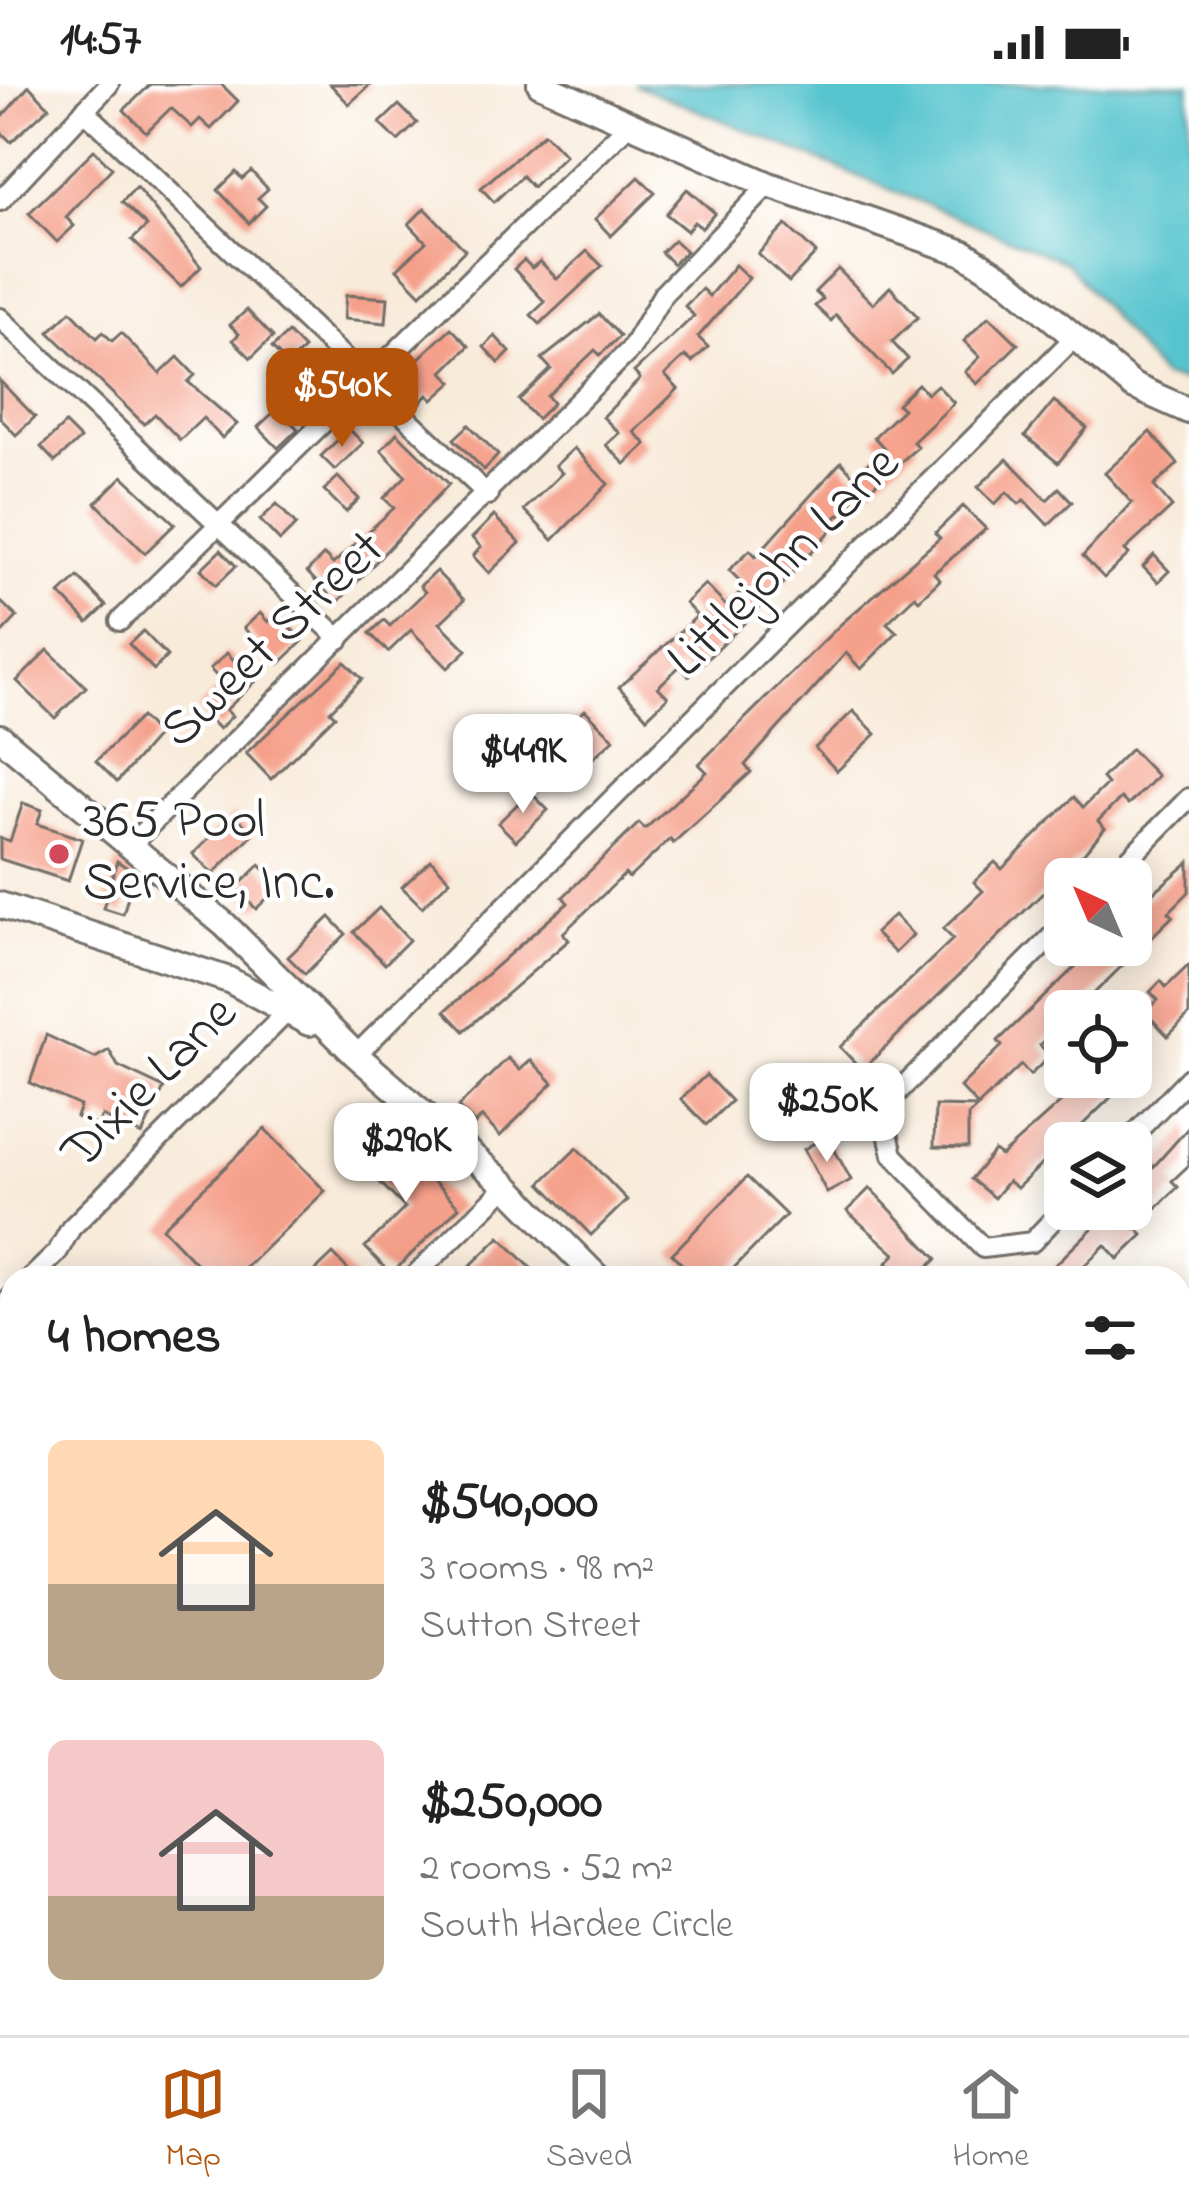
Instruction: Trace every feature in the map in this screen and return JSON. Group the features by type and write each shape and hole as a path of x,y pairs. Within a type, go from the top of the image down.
{"street":[{"path":"0,201 109,84"},
{"path":"540,84 769,185 964,253 1008,281 1133,386 1189,411"},
{"path":"84,110 488,495"},
{"path":"120,621 628,125"},
{"name":"Sweet Street","path":"132,842 631,349 663,293 769,185"},
{"path":"0,318 340,639"},
{"name":"Littlejohn Lane","path":"356,1055 1073,339"},
{"path":"0,737 132,842 225,925 356,1055 507,1186 586,1266"},
{"path":"1130,858 1189,798"},
{"path":"0,905 229,980 289,1010 356,1055"},
{"path":"225,925 235,947 229,980"},
{"path":"1044,944 892,1099 887,1130 893,1154 983,1248 1031,1242 1044,1229"},
{"name":"Dixie Lane","path":"43,1266 71,1228 289,1010"},
{"path":"1146,1122 1189,1078"},
{"path":"424,1266 507,1186"}],"water":[{"path":"634,84 1189,84 1189,383 1161,377 1066,262"}],"building":[{"path":"151,84 221,84 238,101 211,129 200,119 192,127 171,108 146,132 124,110"},
{"path":"330,84 371,84 349,104"},
{"path":"29,86 49,107 11,142 0,131 0,119"},
{"path":"399,105 417,123 398,141 380,123"},
{"path":"544,133 565,155 532,187 522,176 494,202 481,188"},
{"path":"94,150 112,168 66,217 74,226 57,242 29,213"},
{"path":"251,171 268,189 258,198 266,206 249,223 218,190 236,172 242,179"},
{"path":"639,177 655,193 611,236 595,219"},
{"path":"136,187 201,267 181,287 132,240 147,226 122,202"},
{"path":"687,189 715,213 702,228 694,222 687,231 666,214"},
{"path":"425,208 465,250 421,294 397,269 426,242 409,224"},
{"path":"786,225 816,253 789,282 758,254"},
{"path":"674,240 686,251 673,264 661,252"},
{"path":"587,251 602,266 540,324 531,315 545,302 514,269 524,260 532,268 540,261 557,279"},
{"path":"735,265 749,278 698,337 708,347 692,362 685,356 665,375 678,389 634,432 646,444 625,464 606,445 619,433 603,417 640,379 634,372 694,316 685,306 702,289 709,296"},
{"path":"838,269 873,304 890,287 918,317 892,342 908,359 892,374 836,315 831,321 815,306 823,299 815,292"},
{"path":"346,295 388,298 386,323 344,319"},
{"path":"247,310 273,337 251,358 233,340 239,334 230,325"},
{"path":"71,311 97,338 103,332 112,341 121,333 160,374 178,357 195,375 188,382 237,424 222,438 203,418 180,440 155,414 144,424 49,332"},
{"path":"599,314 620,336 600,355 595,350 547,396 553,403 537,419 519,400 551,369 542,359"},
{"path":"989,316 1018,344 977,384 965,372 980,357 964,341"},
{"path":"451,328 469,346 443,372 453,382 433,400 428,395 419,404 396,380"},
{"path":"288,333 304,349 288,364 272,348"},
{"path":"495,336 510,352 499,363 484,347"},
{"path":"0,381 35,417 16,435 0,418"},
{"path":"918,384 927,394 937,385 954,403 913,442 918,447 831,522 835,526 763,605 689,676 680,666 658,687 668,697 647,717 619,687 697,616 685,603 705,584 726,606 746,587 729,570 750,550 756,556 841,462 854,476 884,448 874,437 903,409 897,404"},
{"path":"291,396 302,407 289,420 298,429 278,448 258,427"},
{"path":"1054,401 1087,428 1058,463 1025,436"},
{"path":"65,424 80,439 55,462 41,447"},
{"path":"469,425 498,455 484,470 454,439"},
{"path":"349,429 363,443 335,470 321,456"},
{"path":"1150,432 1178,464 1154,486 1172,507 1125,550 1129,554 1104,578 1083,556 1132,503 1105,473"},
{"path":"397,433 449,484 337,603 307,572 324,555 333,564 394,508 384,498 406,476 381,450"},
{"path":"574,448 608,484 553,540 524,510 562,473 555,466"},
{"path":"1007,459 1047,500 1059,488 1072,502 1048,525 1024,500 1019,504 1007,492 995,504 978,487"},
{"path":"123,476 175,524 145,553 96,503"},
{"path":"338,477 359,499 346,512 324,490"},
{"path":"277,504 296,525 280,541 260,520"},
{"path":"963,506 986,529 934,573 940,580 919,600 915,596 887,623 897,632 861,669 846,653 745,765 751,772 673,843 670,839 629,878 625,874 563,933 569,940 464,1031 445,1011 568,903 563,897 639,823 645,829 707,772 699,764 841,624 940,538 935,533"},
{"path":"494,516 520,543 489,573 473,556 481,547 472,538"},
{"path":"221,550 236,566 216,585 201,569"},
{"path":"1154,555 1169,571 1158,582 1143,567"},
{"path":"436,571 464,600 440,623 467,650 448,668 411,630 388,652 370,633 384,620 390,626 425,592 420,586"},
{"path":"78,577 106,606 88,623 60,594"},
{"path":"0,601 17,617 0,635"},
{"path":"260,613 268,622 277,614 303,641 279,664 244,628"},
{"path":"143,631 167,656 154,670 129,644"},
{"path":"48,650 86,687 55,718 17,681"},
{"path":"227,653 255,682 226,710 232,716 219,729 199,708 224,684 210,669"},
{"path":"345,662 362,679 330,711 335,716 271,779 246,753"},
{"path":"585,710 614,739 575,774 548,746"},
{"path":"853,711 876,734 837,771 815,748"},
{"path":"141,717 158,735 117,782 96,761"},
{"path":"1131,749 1157,776 1128,805 1121,798 1098,821 1105,828 1079,858 1044,858 1044,892 862,1070 840,1047 953,939 943,929 983,891 974,882 995,862 1002,869 1074,797 1083,807 1107,784 1102,778"},
{"path":"530,792 548,810 516,841 498,823"},
{"path":"23,803 42,810 37,824 82,839 68,881 0,859 0,838 10,841"},
{"path":"234,814 253,834 213,874 193,854"},
{"path":"431,860 450,880 422,907 402,887"},
{"path":"117,861 135,873 123,914 103,908"},
{"path":"1189,862 1189,892 1152,937 1152,894"},
{"path":"260,865 280,886 256,909 236,888"},
{"path":"379,908 409,940 385,964 354,932"},
{"path":"894,915 913,935 895,953 875,933"},
{"path":"330,917 346,934 305,974 288,957"},
{"path":"1189,965 1189,1015 1168,1036 1152,1019 1152,1006 1158,1000 1152,990 1161,981 1166,987"},
{"path":"1076,966 1122,966 1097,990 1051,990"},
{"path":"1044,997 1044,1041 1040,1045 1044,1062 1030,1075 1021,1065 978,1106 960,1087 1002,1046 998,1041"},
{"path":"46,1035 95,1058 109,1050 118,1066 164,1088 142,1135 102,1116 97,1126 76,1117 80,1106 30,1083"},
{"path":"508,1058 520,1070 531,1060 553,1083 500,1136 482,1117 475,1124 458,1107"},
{"path":"706,1075 731,1101 706,1125 681,1099"},
{"path":"818,1077 834,1083 830,1096 851,1103 843,1125 806,1112"},
{"path":"1066,1098 1110,1098 1085,1122 1044,1122 1044,1162 1017,1188 1008,1181 994,1198 971,1179 994,1151 1001,1156"},
{"path":"935,1106 978,1107 968,1116 968,1148 934,1147"},
{"path":"1189,1127 1189,1165 1172,1181 1178,1187 1152,1212 1152,1168"},
{"path":"265,1129 325,1191 247,1266 198,1266 162,1228"},
{"path":"827,1136 851,1180 827,1193 804,1149"},
{"path":"390,1137 459,1207 399,1266 383,1266 365,1247 405,1208 363,1165"},
{"path":"577,1148 627,1200 591,1235 541,1183"},
{"path":"747,1177 786,1215 736,1266 684,1266 672,1254"},
{"path":"870,1188 937,1259 929,1266 890,1266 887,1263 895,1254 847,1211"},
{"path":"1091,1230 1138,1230 1143,1235 1118,1259 1105,1245 1086,1266 1054,1266"},
{"path":"500,1237 529,1266 470,1266"},
{"path":"333,1254 344,1266 320,1266"}],"place":[{"name":"365 Pool Service, Inc.","path":"59,854"}]}
